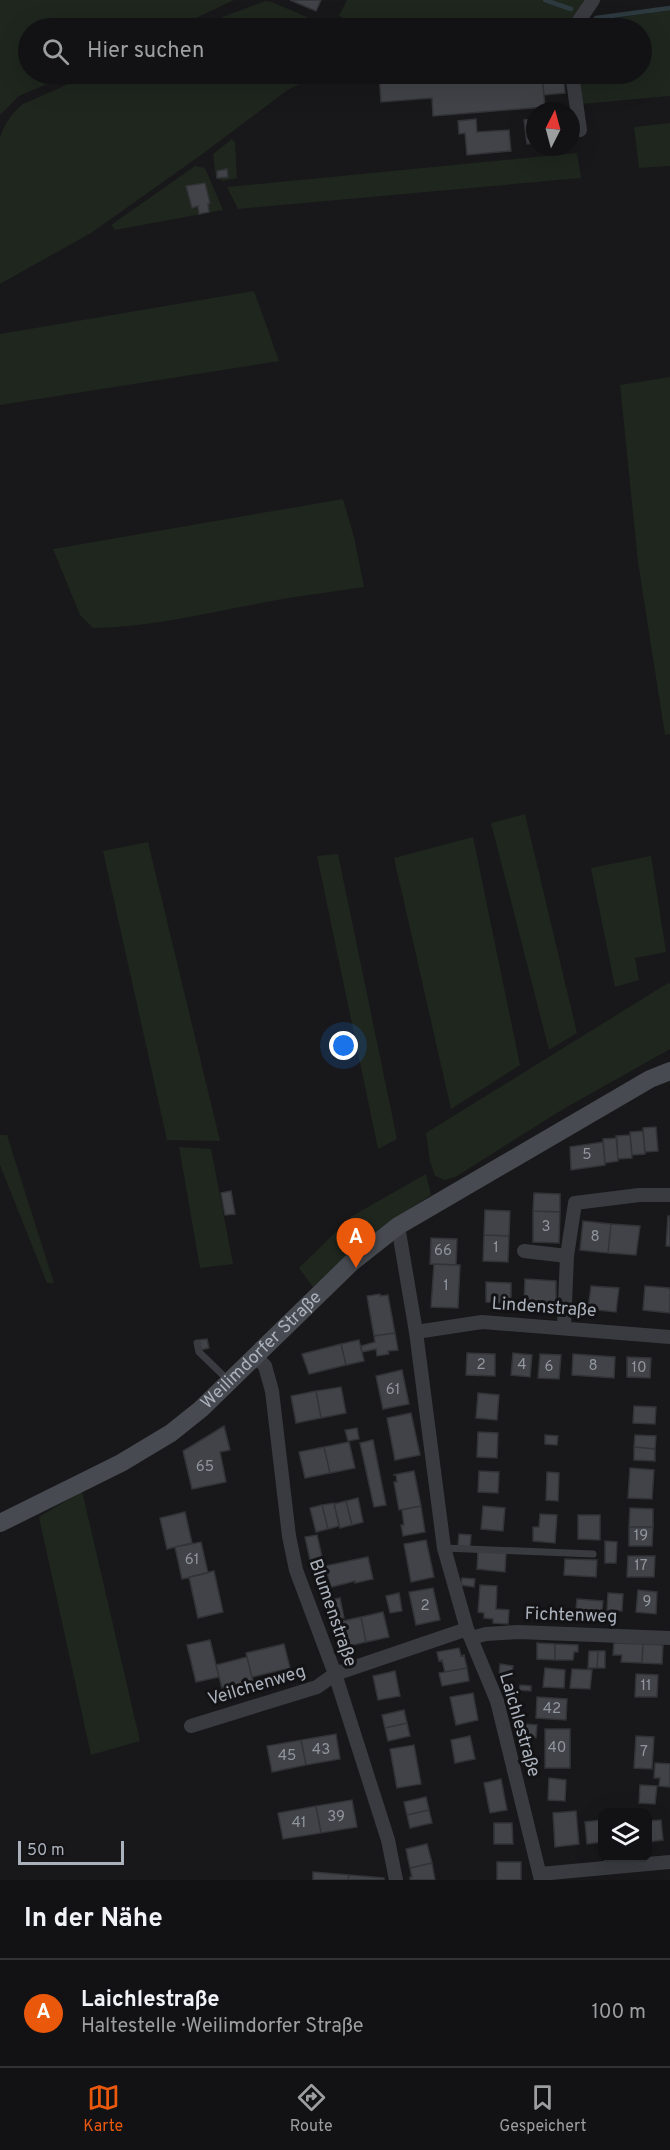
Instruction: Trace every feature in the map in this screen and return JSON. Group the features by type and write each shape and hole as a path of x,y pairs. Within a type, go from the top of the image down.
{"main road":[{"name":"Weilimdorfer Straße","path":"0,1523 121,1463 171,1433 201,1409 351,1263 398,1227 650,1079 670,1071"}],"street":[{"path":"581,18 593,0"},
{"path":"573,84 576,102"},
{"path":"564,1327 567,1256 575,1203 639,1195 670,1194"},
{"name":"Laichlestraße","path":"398,1227 417,1332 444,1548 469,1633 497,1701 540,1877"},
{"path":"524,1251 567,1256"},
{"name":"Lindenstraße","path":"417,1332 482,1322 670,1337"},
{"name":"Blumenstraße","path":"255,1356 265,1366 272,1391 289,1536 296,1570 335,1674 388,1840 396,1880"},
{"name":"Fichtenweg","path":"469,1633 518,1632 670,1638"},
{"name":"Veilchenweg","path":"191,1726 317,1687 335,1674 469,1633"},
{"path":"540,1877 670,1862"}],"lane":[{"path":"197,1343 199,1352 229,1381"},
{"path":"444,1548 593,1554"}],"shaded area":[{"path":"0,0 234,0 196,18 18,18 18,84 47,84 19,96 0,115"},
{"path":"347,0 588,0 576,18 343,18 339,16"},
{"path":"265,1 309,18 220,18"},
{"path":"670,10 670,96 581,104 580,84 652,84 652,18 616,18"},
{"path":"68,84 300,84 289,89 91,233 0,284 0,137 9,119 23,104"},
{"path":"670,123 670,166 639,168 634,127"},
{"path":"232,139 235,143 237,178 223,181 216,178 213,154"},
{"path":"546,156 577,156 581,178 238,209 227,187"},
{"path":"195,166 205,168 223,210 115,230 111,225"},
{"path":"254,291 279,361 0,405 0,334"},
{"path":"670,377 670,734 665,735 638,562 620,385"},
{"path":"343,499 354,537 364,587 153,623 93,628 80,615 53,549"},
{"path":"525,814 577,1033 549,1050 491,823"},
{"path":"473,837 520,1065 451,1109 394,858"},
{"path":"148,842 220,1141 167,1140 103,851"},
{"path":"338,854 397,1139 378,1149 317,856"},
{"path":"651,856 666,952 635,958 639,980 615,987 591,868"},
{"path":"668,983 670,984 670,1049 560,1111 457,1176 445,1180 435,1176 430,1162 426,1133"},
{"path":"0,1135 7,1135 54,1283 47,1283 0,1165"},
{"path":"179,1147 211,1149 233,1264 200,1268"},
{"path":"426,1174 431,1195 394,1219 313,1287 299,1268 352,1216"},
{"path":"82,1491 140,1741 91,1755 39,1517"}],"building":[{"path":"290,0 321,0 316,11"},
{"path":"380,84 543,84 545,102 526,102 526,109 433,116 432,98 381,102"},
{"path":"543,84 564,84 565,93 544,95"},
{"path":"476,119 477,132 509,130 511,151 467,155 465,133 459,134 458,121"},
{"path":"227,169 228,177 217,178 217,171"},
{"path":"205,183 210,203 208,204 209,212 199,214 198,206 192,208 186,186"},
{"path":"656,1127 658,1151 645,1152 643,1128"},
{"path":"643,1131 645,1154 632,1155 630,1132"},
{"path":"630,1135 632,1158 618,1159 616,1136"},
{"path":"617,1138 618,1161 605,1163 603,1139"},
{"path":"603,1142 605,1165 571,1170 570,1147"},
{"path":"231,1191 235,1214 225,1215 221,1193"},
{"path":"534,1193 560,1194 560,1212 533,1211"},
{"path":"485,1210 510,1211 509,1236 484,1235"},
{"path":"533,1211 560,1212 559,1243 533,1242"},
{"path":"668,1216 670,1216 670,1246 666,1246"},
{"path":"583,1221 611,1224 608,1253 580,1250"},
{"path":"611,1224 640,1226 636,1255 608,1253"},
{"path":"484,1235 509,1236 508,1262 483,1261"},
{"path":"431,1238 457,1239 456,1265 430,1264"},
{"path":"434,1264 460,1265 458,1308 431,1307"},
{"path":"525,1279 556,1281 556,1305 524,1304"},
{"path":"486,1282 511,1283 511,1303 486,1302"},
{"path":"591,1286 619,1288 616,1312 588,1309"},
{"path":"645,1286 670,1288 670,1313 643,1310"},
{"path":"380,1294 380,1296 388,1295 395,1333 374,1336 367,1296"},
{"path":"395,1333 398,1350 377,1356 376,1349 362,1352 361,1346 375,1342 374,1336"},
{"path":"207,1339 209,1348 201,1350 199,1340"},
{"path":"359,1340 364,1361 346,1365 341,1344"},
{"path":"341,1344 346,1365 309,1374 302,1354"},
{"path":"467,1353 495,1354 495,1376 466,1375"},
{"path":"513,1353 532,1355 530,1377 511,1375"},
{"path":"540,1354 561,1355 559,1379 538,1378"},
{"path":"573,1354 615,1357 614,1378 572,1375"},
{"path":"627,1357 651,1358 650,1378 627,1377"},
{"path":"402,1370 409,1404 383,1409 376,1376"},
{"path":"341,1387 346,1413 321,1418 316,1391"},
{"path":"316,1391 321,1418 296,1423 291,1396"},
{"path":"478,1393 499,1395 497,1420 476,1418"},
{"path":"634,1406 656,1407 655,1424 633,1423"},
{"path":"411,1413 420,1455 395,1460 387,1418"},
{"path":"224,1426 230,1450 220,1452 226,1482 192,1489 183,1451"},
{"path":"357,1428 359,1439 348,1441 345,1430"},
{"path":"478,1432 498,1433 497,1458 477,1457"},
{"path":"545,1435 558,1436 557,1445 545,1444"},
{"path":"635,1435 656,1436 655,1449 634,1447"},
{"path":"373,1440 386,1505 374,1507 360,1443"},
{"path":"349,1442 355,1468 330,1473 324,1447"},
{"path":"324,1447 330,1473 305,1478 299,1452"},
{"path":"634,1447 655,1449 655,1461 634,1460"},
{"path":"630,1468 654,1470 652,1499 628,1498"},
{"path":"414,1471 421,1506 399,1510 394,1482 397,1482 396,1475 393,1475"},
{"path":"479,1471 499,1472 498,1493 478,1492"},
{"path":"547,1472 559,1473 558,1501 546,1500"},
{"path":"358,1498 363,1522 352,1525 346,1501"},
{"path":"346,1501 352,1525 340,1528 334,1504"},
{"path":"334,1503 339,1526 328,1529 322,1505"},
{"path":"322,1505 328,1529 316,1532 310,1508"},
{"path":"421,1506 425,1532 403,1536 402,1510"},
{"path":"483,1506 505,1508 503,1531 481,1529"},
{"path":"630,1508 653,1509 653,1527 629,1527"},
{"path":"185,1512 192,1543 167,1549 160,1518"},
{"path":"540,1514 557,1515 555,1543 533,1541 533,1527 539,1527"},
{"path":"578,1515 600,1515 600,1540 578,1539"},
{"path":"629,1527 653,1527 652,1546 629,1546"},
{"path":"459,1534 471,1535 470,1547 458,1546"},
{"path":"317,1535 323,1561 311,1564 305,1537"},
{"path":"426,1540 434,1577 411,1582 404,1544"},
{"path":"605,1541 617,1542 616,1563 605,1563"},
{"path":"201,1542 208,1573 182,1579 175,1547"},
{"path":"478,1551 506,1553 505,1572 477,1569"},
{"path":"628,1556 655,1556 654,1577 627,1577"},
{"path":"368,1557 373,1579 331,1587 325,1566"},
{"path":"565,1559 597,1560 596,1577 564,1575"},
{"path":"214,1571 223,1612 198,1618 189,1577"},
{"path":"462,1578 475,1579 474,1587 461,1585"},
{"path":"480,1585 497,1586 496,1609 509,1610 508,1624 493,1623 493,1619 484,1618 484,1613 478,1612"},
{"path":"433,1588 440,1620 416,1625 409,1592"},
{"path":"638,1590 657,1592 656,1614 636,1612"},
{"path":"399,1593 402,1611 390,1613 386,1596"},
{"path":"608,1593 623,1594 622,1611 607,1610"},
{"path":"340,1598 344,1618 331,1620 327,1601"},
{"path":"577,1599 603,1601 601,1622 575,1619"},
{"path":"383,1612 389,1637 366,1642 361,1617"},
{"path":"361,1617 366,1642 344,1647 338,1622"},
{"path":"210,1640 219,1677 196,1682 187,1645"},
{"path":"537,1643 555,1644 555,1660 537,1659"},
{"path":"614,1643 643,1644 642,1663 621,1662 622,1655 613,1655"},
{"path":"284,1644 290,1668 252,1677 246,1653"},
{"path":"555,1644 578,1645 578,1652 574,1652 573,1660 555,1660"},
{"path":"643,1644 663,1645 662,1664 642,1663"},
{"path":"459,1648 461,1656 464,1655 467,1668 445,1672 437,1652"},
{"path":"589,1651 598,1651 597,1668 588,1668"},
{"path":"598,1651 605,1651 605,1668 597,1668"},
{"path":"247,1657 253,1681 222,1688 216,1665"},
{"path":"500,1664 513,1666 512,1677 499,1676"},
{"path":"467,1668 469,1681 442,1686 439,1673"},
{"path":"545,1668 565,1670 564,1688 543,1687"},
{"path":"572,1669 592,1670 590,1689 570,1688"},
{"path":"395,1671 400,1696 378,1700 373,1676"},
{"path":"636,1674 658,1675 657,1697 635,1697"},
{"path":"520,1685 531,1686 531,1691 519,1690"},
{"path":"473,1693 478,1720 456,1725 450,1697"},
{"path":"537,1697 567,1699 566,1720 536,1718"},
{"path":"404,1710 407,1723 385,1728 382,1715"},
{"path":"407,1723 410,1736 388,1741 385,1728"},
{"path":"525,1724 537,1725 536,1738 524,1736"},
{"path":"545,1729 570,1729 570,1768 545,1768"},
{"path":"336,1734 340,1759 306,1765 301,1740"},
{"path":"470,1736 475,1759 455,1763 451,1740"},
{"path":"636,1736 654,1737 652,1769 634,1768"},
{"path":"301,1740 306,1765 272,1772 267,1746"},
{"path":"414,1745 421,1784 397,1788 390,1749"},
{"path":"655,1763 670,1764 670,1787 659,1786 660,1778 654,1778"},
{"path":"549,1778 566,1780 565,1801 548,1800"},
{"path":"501,1779 507,1810 490,1813 484,1783"},
{"path":"640,1785 657,1786 655,1804 639,1803"},
{"path":"426,1797 429,1810 407,1815 404,1802"},
{"path":"352,1800 357,1827 321,1833 316,1806"},
{"path":"316,1806 321,1833 283,1839 278,1813"},
{"path":"429,1810 432,1823 410,1828 407,1815"},
{"path":"576,1811 579,1844 555,1847 553,1813"},
{"path":"598,1820 598,1843 587,1844 585,1822"},
{"path":"661,1820 663,1840 652,1841 652,1821"},
{"path":"494,1823 512,1823 513,1844 494,1844"},
{"path":"427,1844 432,1863 410,1868 406,1849"},
{"path":"497,1862 521,1862 521,1880 497,1880"},
{"path":"432,1863 435,1880 410,1880 412,1877 410,1868"},
{"path":"313,1872 349,1875 348,1880 313,1880"},
{"path":"349,1875 384,1878 384,1880 348,1880"}],"waterway":[{"path":"545,0 571,9"},
{"path":"596,18 670,8"}],"place":[{"name":"Laichlestraße","path":"356,1268"}]}
